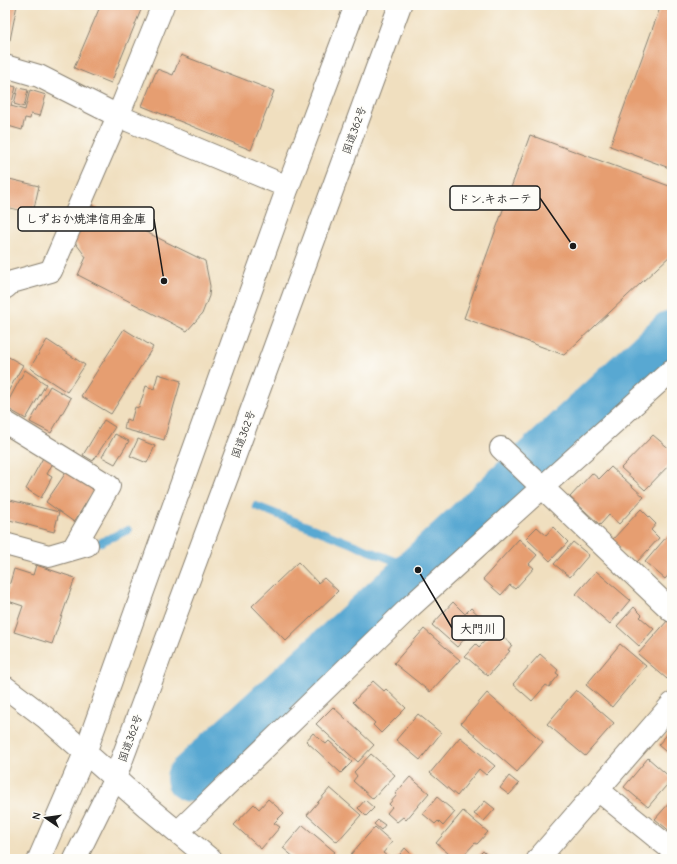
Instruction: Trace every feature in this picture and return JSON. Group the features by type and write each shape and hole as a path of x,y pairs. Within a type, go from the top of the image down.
{"main road":[{"path":"5,288 12,282 51,271 118,116 163,5"},
{"path":"39,859 85,753 288,187 356,5"},
{"name":"国道362号","path":"75,859 115,778 400,5"},
{"path":"5,66 39,76 118,116 288,187"},
{"path":"178,832 410,607 672,370"},
{"path":"5,422 109,486 80,547 49,556 5,544"},
{"path":"502,448 672,611"},
{"path":"5,686 46,718 210,859"},
{"path":"538,859 672,704"},
{"path":"598,790 672,850"}],"building":[{"path":"5,5 17,5 10,40 5,40"},
{"path":"90,5 143,5 111,83 74,68 99,9"},
{"path":"661,5 672,5 672,169 610,146"},
{"path":"181,55 274,91 251,150 142,106 157,69 173,75"},
{"path":"5,84 16,87 11,106 25,110 30,90 46,95 40,116 31,114 30,119 25,118 22,130 5,125"},
{"path":"18,88 28,90 24,107 14,104"},
{"path":"530,135 672,187 672,254 564,355 464,318"},
{"path":"5,178 39,186 33,213 5,207"},
{"path":"91,205 205,261 210,286 209,296 202,314 187,331 78,275 86,257 74,241"},
{"path":"124,329 153,347 111,414 81,396"},
{"path":"47,340 85,365 67,392 30,368"},
{"path":"5,355 23,365 5,397"},
{"path":"25,370 46,384 26,419 5,407"},
{"path":"158,374 181,381 164,440 124,429 126,419 131,421 135,407 139,408 146,386 154,389"},
{"path":"50,386 71,398 51,433 30,422"},
{"path":"104,420 115,427 93,461 83,455"},
{"path":"115,434 129,441 115,464 102,457"},
{"path":"653,435 672,451 672,462 645,490 621,468"},
{"path":"138,439 155,446 147,463 130,456"},
{"path":"44,456 54,461 47,474 52,477 41,498 26,489"},
{"path":"611,467 644,497 619,524 609,515 600,525 570,497 592,473 599,479"},
{"path":"67,471 95,489 74,522 46,502"},
{"path":"10,500 59,512 54,532 6,519"},
{"path":"641,509 656,524 651,530 659,538 637,562 612,540"},
{"path":"537,527 546,535 553,527 568,542 550,561 526,538"},
{"path":"668,535 672,538 672,571 665,579 645,562"},
{"path":"519,539 537,555 529,564 534,568 515,589 510,585 501,595 483,579"},
{"path":"573,542 589,555 570,577 554,564"},
{"path":"298,562 318,583 324,578 338,591 286,641 252,606"},
{"path":"36,565 75,578 52,644 14,632 23,606 5,600 14,569 33,575"},
{"path":"596,571 630,600 610,624 576,594"},
{"path":"453,602 465,614 471,608 483,619 457,647 432,625"},
{"path":"634,607 642,615 640,617 654,629 639,646 617,626"},
{"path":"668,620 672,623 672,674 667,679 638,654"},
{"path":"424,629 460,660 430,692 394,663"},
{"path":"495,630 512,645 508,650 510,651 488,676 465,656 476,644 479,647"},
{"path":"620,644 646,666 612,707 586,685"},
{"path":"540,654 558,670 556,673 559,675 549,687 546,685 532,701 513,684"},
{"path":"373,681 384,691 386,689 406,708 381,733 373,725 375,723 353,702"},
{"path":"576,690 614,723 585,756 547,724"},
{"path":"487,693 543,742 517,772 461,723"},
{"path":"333,707 374,745 358,762 316,724"},
{"path":"418,714 441,733 420,760 396,740"},
{"path":"672,729 672,757 658,745"},
{"path":"313,733 326,744 329,741 352,762 341,773 306,741"},
{"path":"460,737 495,766 486,775 479,769 457,796 430,773"},
{"path":"371,754 395,775 373,799 353,781 357,776 354,772"},
{"path":"648,758 672,779 648,807 624,787"},
{"path":"509,776 519,784 509,795 500,788"},
{"path":"410,777 429,793 406,820 403,817 397,822 387,813 392,807 389,804 397,795 395,794"},
{"path":"330,788 361,815 337,842 307,815"},
{"path":"437,797 455,812 443,826 438,821 435,824 423,814"},
{"path":"268,799 284,813 274,823 280,827 261,849 234,825 254,804 259,809"},
{"path":"365,800 374,808 366,816 358,808"},
{"path":"672,800 672,833 655,819"},
{"path":"485,801 495,809 484,821 474,814"},
{"path":"463,811 488,832 460,859 457,857 455,859 436,843"},
{"path":"378,820 385,825 381,830 374,824"},
{"path":"303,825 335,852 329,859 296,859 283,848"},
{"path":"375,827 392,842 383,853 391,859 356,859 351,854"},
{"path":"405,848 416,859 396,859"},
{"path":"483,851 492,859 475,859"}],"waterway":[{"path":"190,778 418,570 672,334"},
{"path":"256,506 418,570"},
{"path":"101,542 128,530"}],"place":[{"name":"ドン.キホーテ","path":"573,246"},
{"name":"しずおか焼津信用金庫","path":"164,281"},
{"name":"大門川","path":"418,570"}]}
